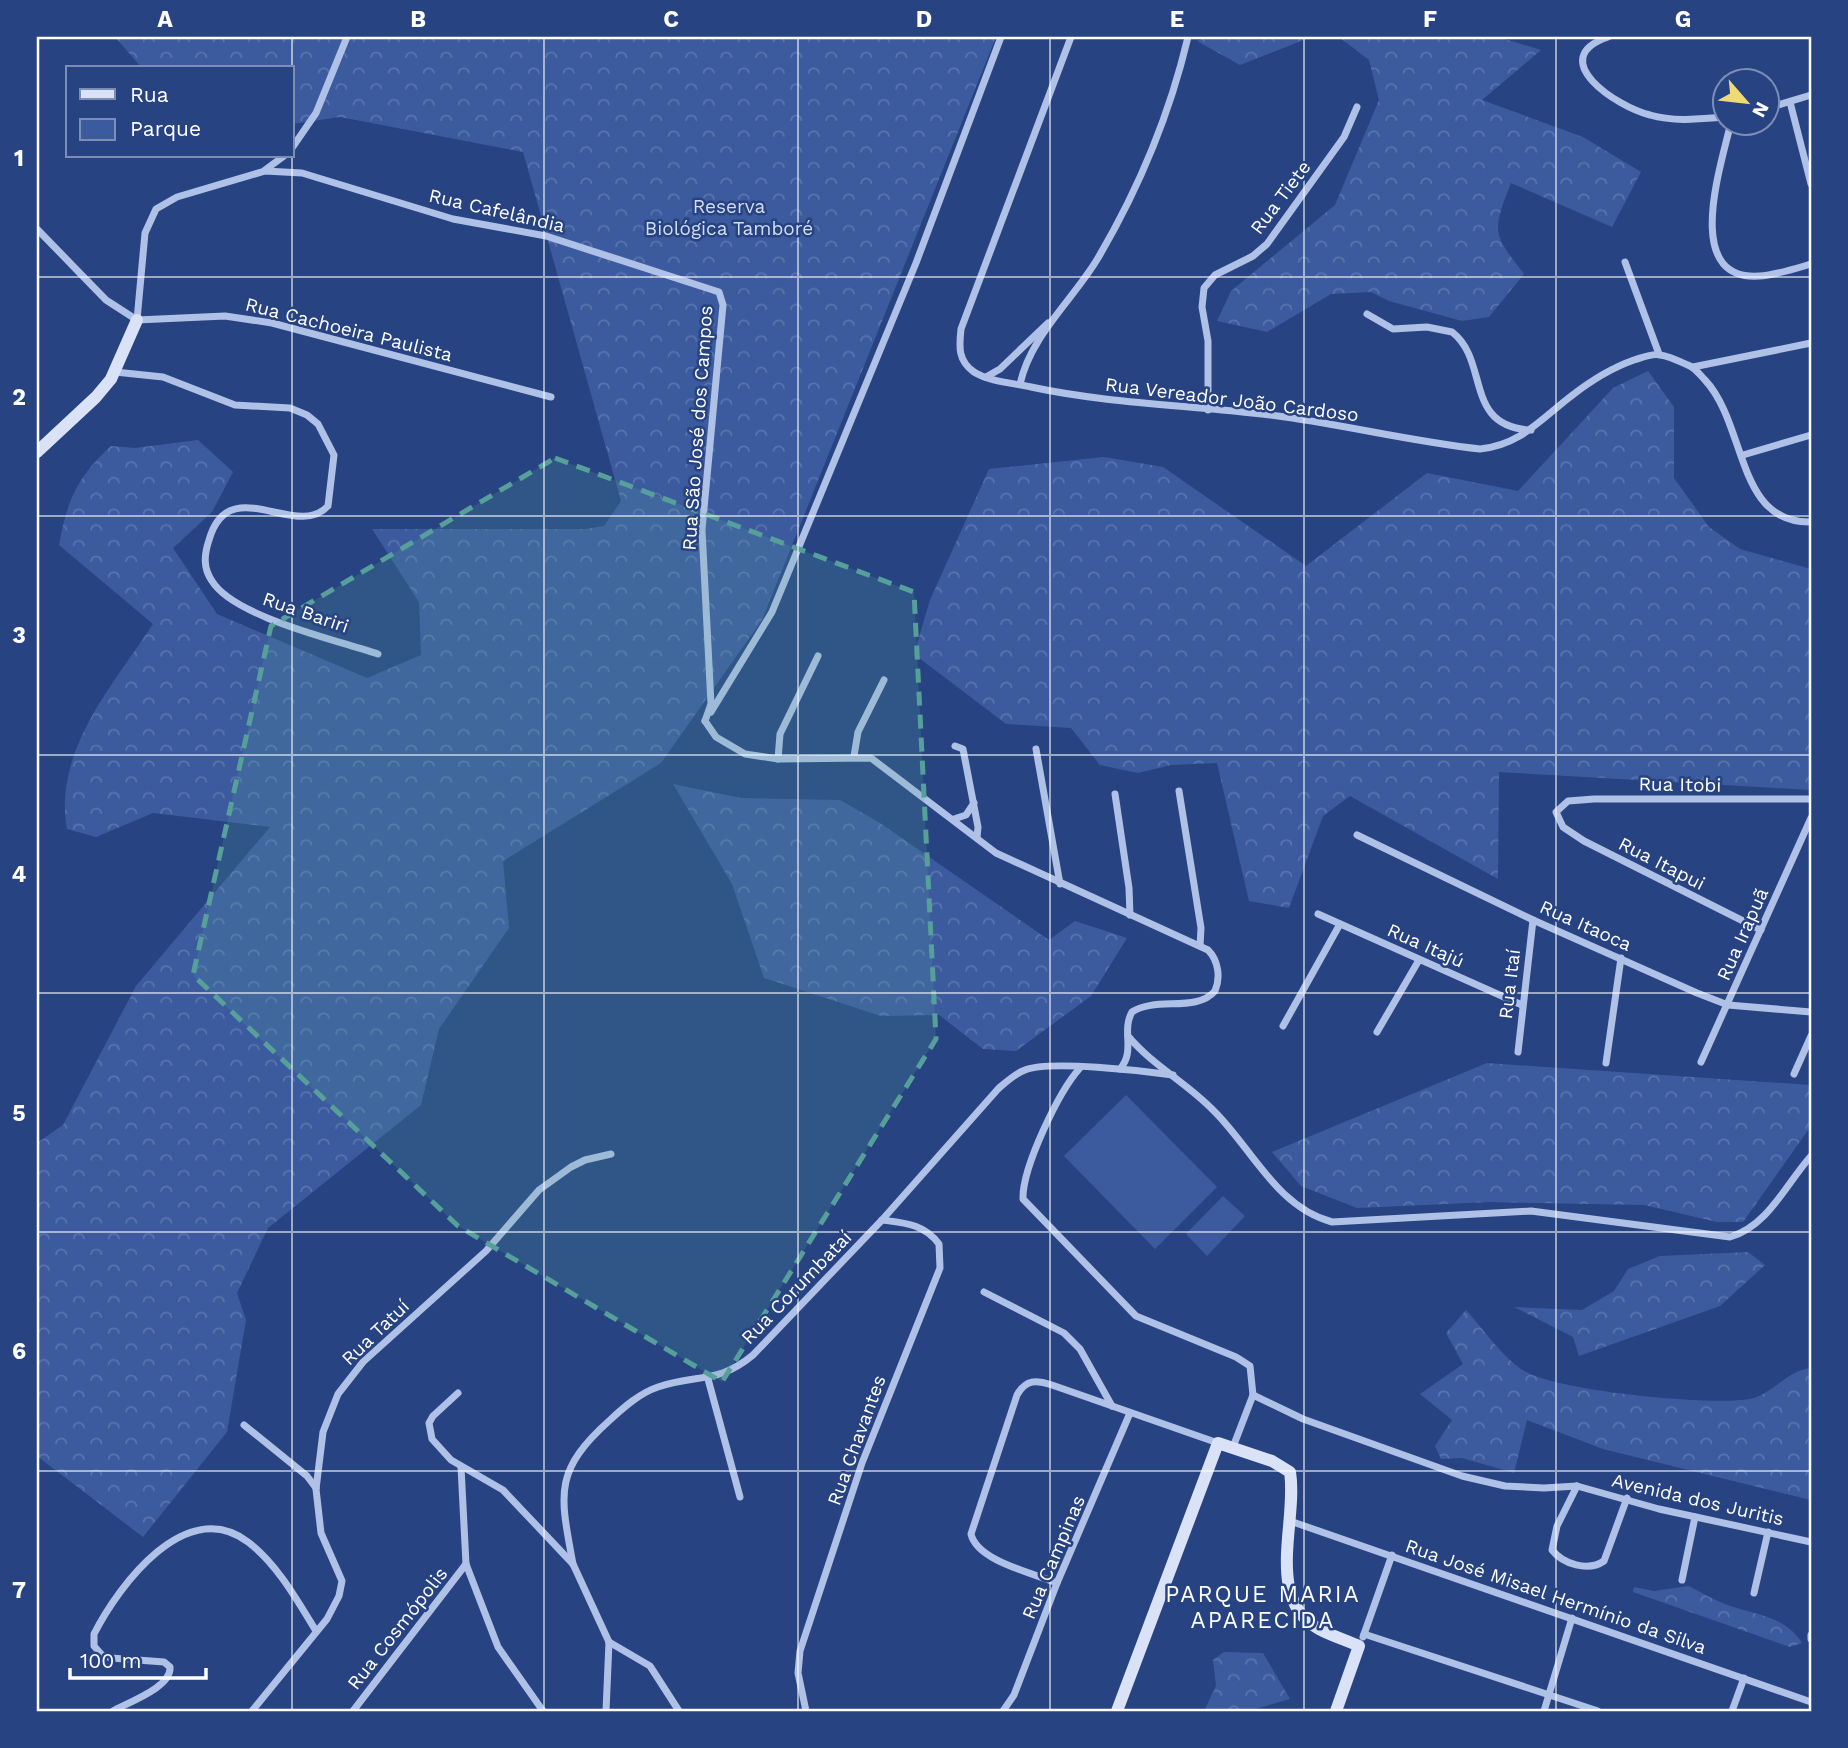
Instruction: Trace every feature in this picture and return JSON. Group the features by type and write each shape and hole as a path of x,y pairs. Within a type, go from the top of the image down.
{"street":[{"path":"294,145 316,113 347,37"},
{"path":"1001,37 916,263 772,612 705,721 716,737 734,750 778,759 854,756 871,758 996,853 1200,946 1215,957 1219,979 1215,991 1201,1000 1138,1009 1128,1019 1129,1054 1120,1069"},
{"name":"Rua Vereador João Cardoso","path":"1071,37 961,330 961,356 965,365 986,377 1125,403 1284,417 1480,449 1509,443 1532,430 1569,397 1620,365 1659,354"},
{"path":"1020,384 1031,356 1054,318 1097,260 1134,189 1162,120 1188,37"},
{"path":"1608,37 1587,47 1582,54 1582,69 1588,76 1630,108 1676,119 1712,118"},
{"path":"1782,104 1811,95"},
{"path":"1790,102 1811,184"},
{"name":"Rua Tiete","path":"1208,410 1208,341 1202,307 1204,288 1215,275 1253,256 1266,244 1344,137 1357,107"},
{"path":"1728,136 1711,217 1717,254 1732,272 1744,275 1758,276 1811,264"},
{"name":"Rua Cafelândia","path":"265,171 281,158"},
{"name":"Rua Cafelândia","path":"137,320 145,233 156,209 177,197 265,171 302,173 453,219 546,236 719,292"},
{"path":"37,229 106,300 137,320 115,372 96,397 37,453"},
{"path":"1625,262 1659,354 1693,367 1717,393 1743,455 1750,481 1768,508 1793,520 1811,522"},
{"name":"Rua São José dos Campos","path":"705,721 711,704 702,530 723,305 719,292"},
{"path":"1367,314 1393,329 1427,327 1452,332 1460,338 1467,352 1478,389 1488,408 1513,429 1532,430"},
{"name":"Rua Cachoeira Paulista","path":"137,320 225,316 272,323 551,397"},
{"path":"986,377 1000,369 1054,318"},
{"path":"1693,367 1811,343"},
{"name":"Rua Bariri","path":"115,372 163,377 235,405 290,408 307,415 318,424 334,455 328,506 307,517 250,507 233,509 220,517 211,532 205,568 213,584 226,596 249,609 279,623 378,654"},
{"path":"1743,455 1811,435"},
{"path":"778,759 782,729 818,656"},
{"path":"854,756 858,732 884,681"},
{"path":"955,746 963,749 978,827 977,838"},
{"path":"1036,749 1060,884"},
{"path":"1178,791 1200,922 1200,946"},
{"path":"1115,794 1129,888 1130,915"},
{"name":"Rua Itobi","path":"1556,815 1562,804 1594,799 1811,799"},
{"path":"954,820 966,815 974,803"},
{"name":"Rua Itapui","path":"1556,815 1563,827 1584,841 1761,930"},
{"name":"Rua Irapuã","path":"1701,1062 1811,818"},
{"name":"Rua Itaoca","path":"1357,835 1533,920 1728,1005 1811,1012"},
{"name":"Rua Itajú","path":"1318,914 1522,1005"},
{"name":"Rua Itaí","path":"1518,1052 1533,920"},
{"path":"1283,1026 1340,924"},
{"path":"1606,1063 1622,958"},
{"path":"1377,1032 1419,960"},
{"path":"1128,1036 1214,1110 1286,1198 1302,1211 1332,1222 1531,1211 1730,1237 1745,1233 1757,1224 1811,1156"},
{"path":"1794,1074 1811,1036"},
{"name":"Rua Corumbataí","path":"573,1564 562,1498 567,1475 587,1441 642,1394 677,1382 708,1379 728,1373 753,1355 882,1220 998,1089 1015,1075 1036,1067 1120,1069 1173,1075"},
{"path":"1080,1068 1068,1082 1051,1111 1026,1180 1023,1199 1136,1316 1244,1361 1250,1366 1254,1395 1233,1447"},
{"name":"Rua Tatuí","path":"252,1711 333,1609 342,1581 321,1533 316,1489 318,1458 330,1408 362,1362 486,1251 551,1180 585,1160 611,1154"},
{"name":"Rua Chavantes","path":"806,1711 798,1673 800,1651 862,1463 940,1268 939,1244 925,1230 915,1224 882,1220"},
{"path":"984,1292 1064,1333 1080,1349 1112,1407"},
{"path":"708,1379 740,1497"},
{"path":"1058,1583 983,1554 973,1542 973,1526 1017,1395 1025,1383 1043,1382 1272,1461 1290,1472 1288,1576 1298,1612 1320,1629 1549,1694 1598,1711"},
{"path":"458,1393 433,1416 429,1430 440,1451 461,1467 503,1490 573,1564 609,1642 606,1711"},
{"name":"Avenida dos Juritis","path":"1254,1395 1303,1419 1462,1476 1505,1486 1577,1486 1695,1517 1811,1542"},
{"name":"Rua Campinas","path":"1003,1711 1014,1695 1130,1413"},
{"path":"244,1424 307,1476 316,1489"},
{"path":"1117,1711 1218,1443"},
{"path":"461,1467 466,1564 498,1647 543,1711"},
{"path":"1577,1486 1557,1526 1552,1549 1579,1567 1598,1565 1604,1561 1626,1498"},
{"path":"1682,1580 1695,1517"},
{"name":"Rua José Misael Hermínio da Silva","path":"1290,1521 1811,1702"},
{"path":"113,1711 164,1684 170,1675 170,1667 164,1662 121,1659 96,1651 93,1640 99,1625 142,1567 169,1542 188,1532 212,1528 231,1532 262,1555 283,1580 316,1631"},
{"path":"1754,1593 1768,1532"},
{"path":"1336,1711 1392,1555"},
{"name":"Rua Cosmópolis","path":"353,1711 466,1564"},
{"path":"1544,1711 1572,1618"},
{"path":"609,1642 650,1666 679,1711"},
{"path":"1732,1711 1744,1678"}],"highlighted area":[{"path":"555,458 914,592 936,1039 722,1382 458,1226 193,975 271,626"}],"green space":[{"name":"Reserva Biológica Tamboré","path":"115,37 996,37 762,620 661,763 503,861 509,928 439,1029 421,1105 268,1228 237,1293 246,1320 227,1432 143,1537 37,1456 37,1143 63,1125 136,986 270,827 153,813 96,837 67,829 65,800 69,773 78,746 105,695 153,624 59,545 75,491 90,468 111,446 135,448 198,440 233,472 212,512 173,548 217,614 367,678 421,655 419,602 372,529 585,529 604,526 621,501 523,152 340,117 294,124 294,66 140,66"},
{"path":"1206,37 1311,37 1240,65 1197,41"},
{"path":"1339,37 1498,37 1541,50 1482,100 1583,137 1641,172 1612,227 1511,183 1498,223 1498,232 1506,249 1524,274 1489,317 1462,321 1389,301 1371,292 1331,294 1267,332 1217,321 1231,291 1335,205 1379,100 1369,60"},
{"path":"1648,371 1674,407 1674,478 1709,527 1740,549 1811,569 1811,790 1499,772 1498,879 1350,796 1323,816 1289,908 1249,901 1217,763 1171,765 1138,773 1100,765 1071,728 1006,724 914,654 930,600 989,469 1104,457 1163,467 1306,566 1427,473 1518,491 1613,388"},
{"path":"673,784 741,798 840,800 880,823 1049,940 1075,921 1127,938 1091,996 1016,1051 983,1049 939,1015 881,1016 764,978 732,884"},
{"path":"1487,1063 1811,1085 1811,1126 1743,1222 1717,1222 1644,1205 1490,1202 1357,1208 1301,1186 1272,1152"},
{"path":"1126,1095 1217,1187 1155,1249 1064,1156"},
{"path":"1223,1196 1245,1216 1207,1256 1186,1234"},
{"path":"1748,1252 1765,1265 1720,1306 1579,1356 1573,1337 1514,1307 1582,1310 1614,1291 1628,1269 1660,1256"},
{"path":"1466,1310 1499,1349 1521,1369 1538,1377 1597,1390 1702,1400 1750,1399 1765,1393 1794,1373 1811,1368 1811,1500 1603,1449 1527,1420 1514,1473 1462,1458 1441,1459 1435,1446 1452,1420 1420,1394 1463,1364 1446,1333"},
{"path":"1689,1586 1725,1604 1777,1621 1795,1634 1802,1643 1790,1647 1633,1592 1634,1587 1654,1591"},
{"path":"1224,1652 1263,1653 1290,1699 1248,1711 1204,1711 1216,1686 1213,1660"}],"district":[{"name":"PARQUE MARIA APARECIDA","path":"1263,1607"}]}
